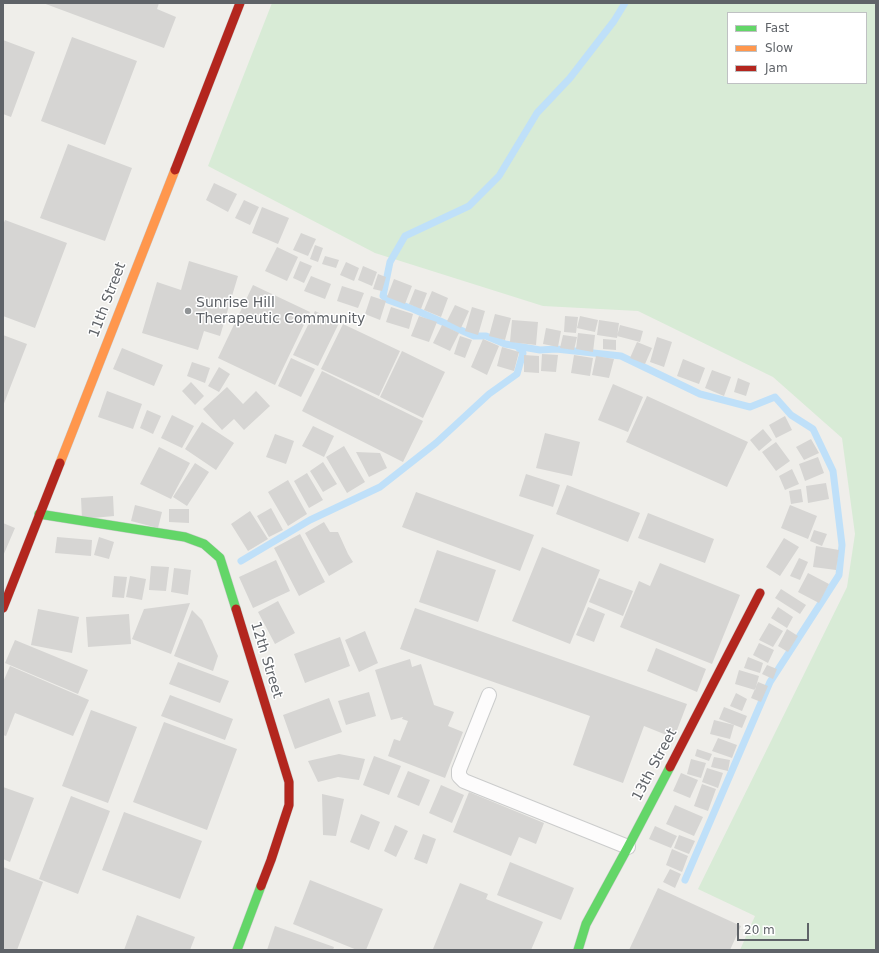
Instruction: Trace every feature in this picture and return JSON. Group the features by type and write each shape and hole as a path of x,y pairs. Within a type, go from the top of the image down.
{"street":[{"name":"11th Street","path":"3,608 240,3"},
{"name":"12th Street","path":"39,514 185,537 204,544 220,558 289,782 289,805 271,860 237,950"},
{"name":"13th Street","path":"578,950 586,924 628,847 760,593"}],"lane":[{"path":"489,696 459,770 459,776 464,781 628,847"}],"green space":[{"path":"272,3 876,3 876,950 740,950 755,916 698,889 847,587 855,534 842,438 773,377 638,311 543,306 375,253 208,166"}],"building":[{"path":"43,3 159,3 157,9 176,17 164,48"},
{"path":"72,37 137,61 105,145 41,121"},
{"path":"3,40 35,52 11,117 3,114"},
{"path":"68,144 132,168 105,241 40,218"},
{"path":"214,183 237,194 228,212 206,200"},
{"path":"244,200 259,207 250,225 235,218"},
{"path":"262,207 289,218 278,244 252,233"},
{"path":"5,220 67,243 35,328 3,316 3,225"},
{"path":"301,233 316,239 308,256 293,250"},
{"path":"315,245 323,248 318,262 310,259"},
{"path":"277,247 298,257 287,281 265,271"},
{"path":"325,256 339,260 336,268 322,264"},
{"name":"Sunrise Hill Therapeutic Community","path":"189,261 238,276 220,336 204,331 198,350 142,333 157,282 181,290"},
{"path":"300,261 312,266 304,283 293,278"},
{"path":"346,262 359,268 354,281 340,275"},
{"path":"363,266 377,272 372,286 358,280"},
{"path":"378,274 386,277 382,291 373,289"},
{"path":"311,276 331,284 325,299 304,291"},
{"path":"394,279 412,286 405,304 387,297"},
{"path":"253,285 310,312 275,385 218,358"},
{"path":"342,286 364,293 358,308 337,301"},
{"path":"415,289 427,293 421,309 409,304"},
{"path":"432,291 448,298 441,317 424,310"},
{"path":"371,296 386,301 380,320 365,314"},
{"path":"455,305 469,311 461,328 447,321"},
{"path":"391,307 413,314 409,329 386,322"},
{"path":"472,307 485,311 478,335 465,331"},
{"path":"315,311 339,323 318,366 293,355"},
{"path":"495,314 511,318 505,340 489,336"},
{"path":"419,316 437,322 429,342 411,336"},
{"path":"565,316 578,317 576,333 564,332"},
{"path":"580,316 598,320 595,332 577,328"},
{"path":"512,320 538,322 536,345 510,342"},
{"path":"599,320 619,323 617,338 597,335"},
{"path":"343,324 400,351 379,396 321,369"},
{"path":"442,325 459,333 450,351 433,343"},
{"path":"620,325 643,331 640,342 617,336"},
{"path":"546,328 561,331 558,347 543,344"},
{"path":"578,333 595,335 593,352 576,349"},
{"path":"3,335 27,344 3,406"},
{"path":"563,335 577,337 574,350 560,348"},
{"path":"460,336 472,340 465,358 454,354"},
{"path":"657,337 672,342 664,367 650,362"},
{"path":"483,339 499,346 487,375 471,367"},
{"path":"603,339 616,340 616,350 603,349"},
{"path":"637,342 652,348 645,364 630,358"},
{"path":"502,347 519,352 514,371 497,366"},
{"path":"122,348 163,365 154,386 113,369"},
{"path":"402,351 445,372 423,418 380,397"},
{"path":"542,354 558,355 556,372 541,371"},
{"path":"524,355 539,356 539,373 524,372"},
{"path":"574,355 593,358 590,376 571,373"},
{"path":"596,356 614,359 609,378 592,375"},
{"path":"291,358 315,369 301,397 278,386"},
{"path":"683,359 705,368 699,384 677,376"},
{"path":"192,362 210,368 205,383 187,376"},
{"path":"219,367 230,374 219,392 208,386"},
{"path":"712,370 731,377 724,396 705,388"},
{"path":"322,371 423,421 403,462 302,411"},
{"path":"738,378 750,383 746,396 734,392"},
{"path":"191,382 204,396 195,405 182,391"},
{"path":"613,384 643,397 628,432 598,420"},
{"path":"227,387 243,404 256,391 270,406 244,430 234,419 222,430 203,409"},
{"path":"107,391 142,404 133,429 98,417"},
{"path":"647,396 748,442 727,487 626,442"},
{"path":"147,410 161,416 153,434 140,428"},
{"path":"172,415 194,426 182,448 161,438"},
{"path":"785,416 792,430 776,438 769,425"},
{"path":"202,422 234,443 216,470 185,449"},
{"path":"313,426 334,436 324,457 302,446"},
{"path":"763,429 772,440 759,451 750,440"},
{"path":"545,433 580,442 572,476 536,468"},
{"path":"275,434 294,441 286,464 266,457"},
{"path":"811,439 819,453 804,460 796,447"},
{"path":"776,442 790,461 776,471 762,452"},
{"path":"344,446 365,482 347,493 326,457"},
{"path":"159,447 190,463 171,499 140,484"},
{"path":"356,452 380,453 387,468 369,477"},
{"path":"818,457 824,473 805,481 799,464"},
{"path":"323,462 337,484 323,492 310,471"},
{"path":"195,463 209,472 187,506 173,497"},
{"path":"792,469 799,484 785,490 779,476"},
{"path":"307,473 323,500 309,508 294,481"},
{"path":"526,474 560,485 553,507 519,496"},
{"path":"288,480 307,514 288,526 268,492"},
{"path":"826,483 829,499 808,503 806,486"},
{"path":"567,485 640,513 628,542 556,514"},
{"path":"801,489 803,502 791,504 789,491"},
{"path":"416,492 534,535 520,571 402,527"},
{"path":"113,496 114,516 82,519 81,498"},
{"path":"135,505 162,512 158,528 131,521"},
{"path":"790,505 817,516 808,539 781,528"},
{"path":"271,508 283,530 269,537 257,516"},
{"path":"169,509 189,509 189,523 169,522"},
{"path":"250,511 268,539 248,551 231,524"},
{"path":"648,513 714,539 705,563 638,538"},
{"path":"324,522 330,532 338,532 353,562 329,576 305,533"},
{"path":"3,523 15,528 3,556"},
{"path":"814,530 827,534 822,546 810,541"},
{"path":"300,534 325,582 299,596 274,548"},
{"path":"57,537 92,540 91,556 55,553"},
{"path":"99,537 114,542 109,559 94,555"},
{"path":"784,538 799,547 780,576 766,567"},
{"path":"816,546 839,550 836,570 813,567"},
{"path":"542,547 600,570 570,644 512,621"},
{"path":"437,550 496,570 478,622 419,602"},
{"path":"799,558 808,562 800,580 790,576"},
{"path":"276,560 290,591 253,608 239,577"},
{"path":"660,563 740,595 712,664 620,627 639,581 650,586"},
{"path":"151,566 169,567 166,591 149,590"},
{"path":"174,568 191,570 188,595 171,592"},
{"path":"808,573 829,584 819,603 798,592"},
{"path":"114,576 127,577 124,598 112,597"},
{"path":"130,576 146,579 142,600 126,597"},
{"path":"599,578 633,591 623,616 589,602"},
{"path":"781,589 806,605 800,614 775,598"},
{"path":"278,601 295,633 275,644 258,612"},
{"path":"190,603 171,654 132,639 144,609"},
{"path":"588,607 605,614 594,642 576,635"},
{"path":"778,607 793,617 787,628 771,618"},
{"path":"415,608 687,704 674,738 644,726 623,783 573,765 590,716 400,649"},
{"path":"38,609 79,617 72,653 31,645"},
{"path":"192,610 202,620 218,656 213,671 174,656"},
{"path":"129,614 131,644 88,647 86,617"},
{"path":"769,623 783,631 773,647 759,640"},
{"path":"787,629 798,636 788,652 778,646"},
{"path":"365,631 378,663 359,672 345,640"},
{"path":"340,637 350,666 305,683 294,654"},
{"path":"15,640 88,670 78,694 5,663"},
{"path":"759,643 774,650 768,663 753,655"},
{"path":"656,648 706,669 697,692 647,671"},
{"path":"748,657 763,663 760,673 744,668"},
{"path":"410,659 412,667 421,664 434,705 454,712 448,726 463,732 445,778 388,756 394,739 400,741 408,721 402,719 403,717 391,720 375,670"},
{"path":"178,662 229,681 220,703 169,684"},
{"path":"767,665 777,669 773,679 762,674"},
{"path":"10,666 89,700 73,736 15,713 6,736 3,735 3,682"},
{"path":"739,670 759,676 755,690 735,684"},
{"path":"758,682 768,686 761,702 751,698"},
{"path":"369,692 376,716 346,725 338,701"},
{"path":"736,693 747,699 742,711 730,706"},
{"path":"170,695 233,719 225,740 161,716"},
{"path":"329,698 342,732 295,749 283,715"},
{"path":"724,707 747,716 742,728 719,719"},
{"path":"91,710 137,727 108,803 62,786"},
{"path":"714,720 734,725 730,739 710,734"},
{"path":"164,722 237,749 207,830 133,802"},
{"path":"718,738 737,745 732,758 712,751"},
{"path":"697,749 712,754 709,761 695,756"},
{"path":"339,754 365,759 359,780 338,777 318,782 308,761"},
{"path":"374,756 401,766 389,795 363,785"},
{"path":"714,757 730,760 728,771 711,767"},
{"path":"691,759 706,763 701,778 687,774"},
{"path":"707,768 723,773 718,788 702,782"},
{"path":"408,771 430,780 419,806 397,797"},
{"path":"681,773 698,780 690,798 673,791"},
{"path":"702,784 716,789 708,811 694,806"},
{"path":"441,785 464,795 452,823 429,813"},
{"path":"3,787 34,798 10,862 3,859"},
{"path":"469,792 544,823 536,844 519,837 511,856 453,832"},
{"path":"322,794 344,799 336,836 323,835"},
{"path":"71,796 110,811 78,894 39,879"},
{"path":"675,805 703,817 694,836 666,824"},
{"path":"124,812 202,841 180,899 102,870"},
{"path":"361,814 380,822 369,850 350,842"},
{"path":"395,825 408,831 396,857 384,851"},
{"path":"655,826 677,836 671,848 649,839"},
{"path":"423,834 436,839 427,864 414,859"},
{"path":"679,835 695,841 689,854 674,848"},
{"path":"672,849 688,856 682,872 666,865"},
{"path":"510,862 574,888 561,920 497,895"},
{"path":"3,867 43,882 17,950 3,949"},
{"path":"670,869 681,874 675,888 663,882"},
{"path":"310,880 383,909 366,950 357,950 293,924"},
{"path":"460,883 488,894 486,899 543,922 531,950 433,949"},
{"path":"658,888 741,926 730,950 629,950"},
{"path":"137,915 195,937 190,950 124,950"},
{"path":"275,926 334,947 333,950 267,950"}],"waterway":[{"path":"625,3 614,21 570,78 537,113 499,176 469,206 405,236 390,262 383,296 388,300 413,309 474,336 486,336 505,344 540,350 556,349 621,356 700,394 750,407 775,397 791,415 813,429 833,471 842,545 839,575 770,682 685,880"},
{"path":"241,561 310,520 380,487 436,443 489,394 517,374 523,353 517,346"}],"traffic: fast":[{"path":"39,514 185,537 204,544 220,558 236,609"},
{"path":"578,950 586,924 670,767"},
{"path":"237,950 261,886"}],"traffic: slow":[{"path":"60,463 175,170"}],"traffic: jam":[{"path":"175,170 240,3"},
{"path":"3,608 60,463"},
{"path":"670,767 760,593"},
{"path":"236,609 289,782 289,805 261,886"}],"place":[{"name":"Sunrise Hill Therapeutic Community","path":"188,311"}]}
